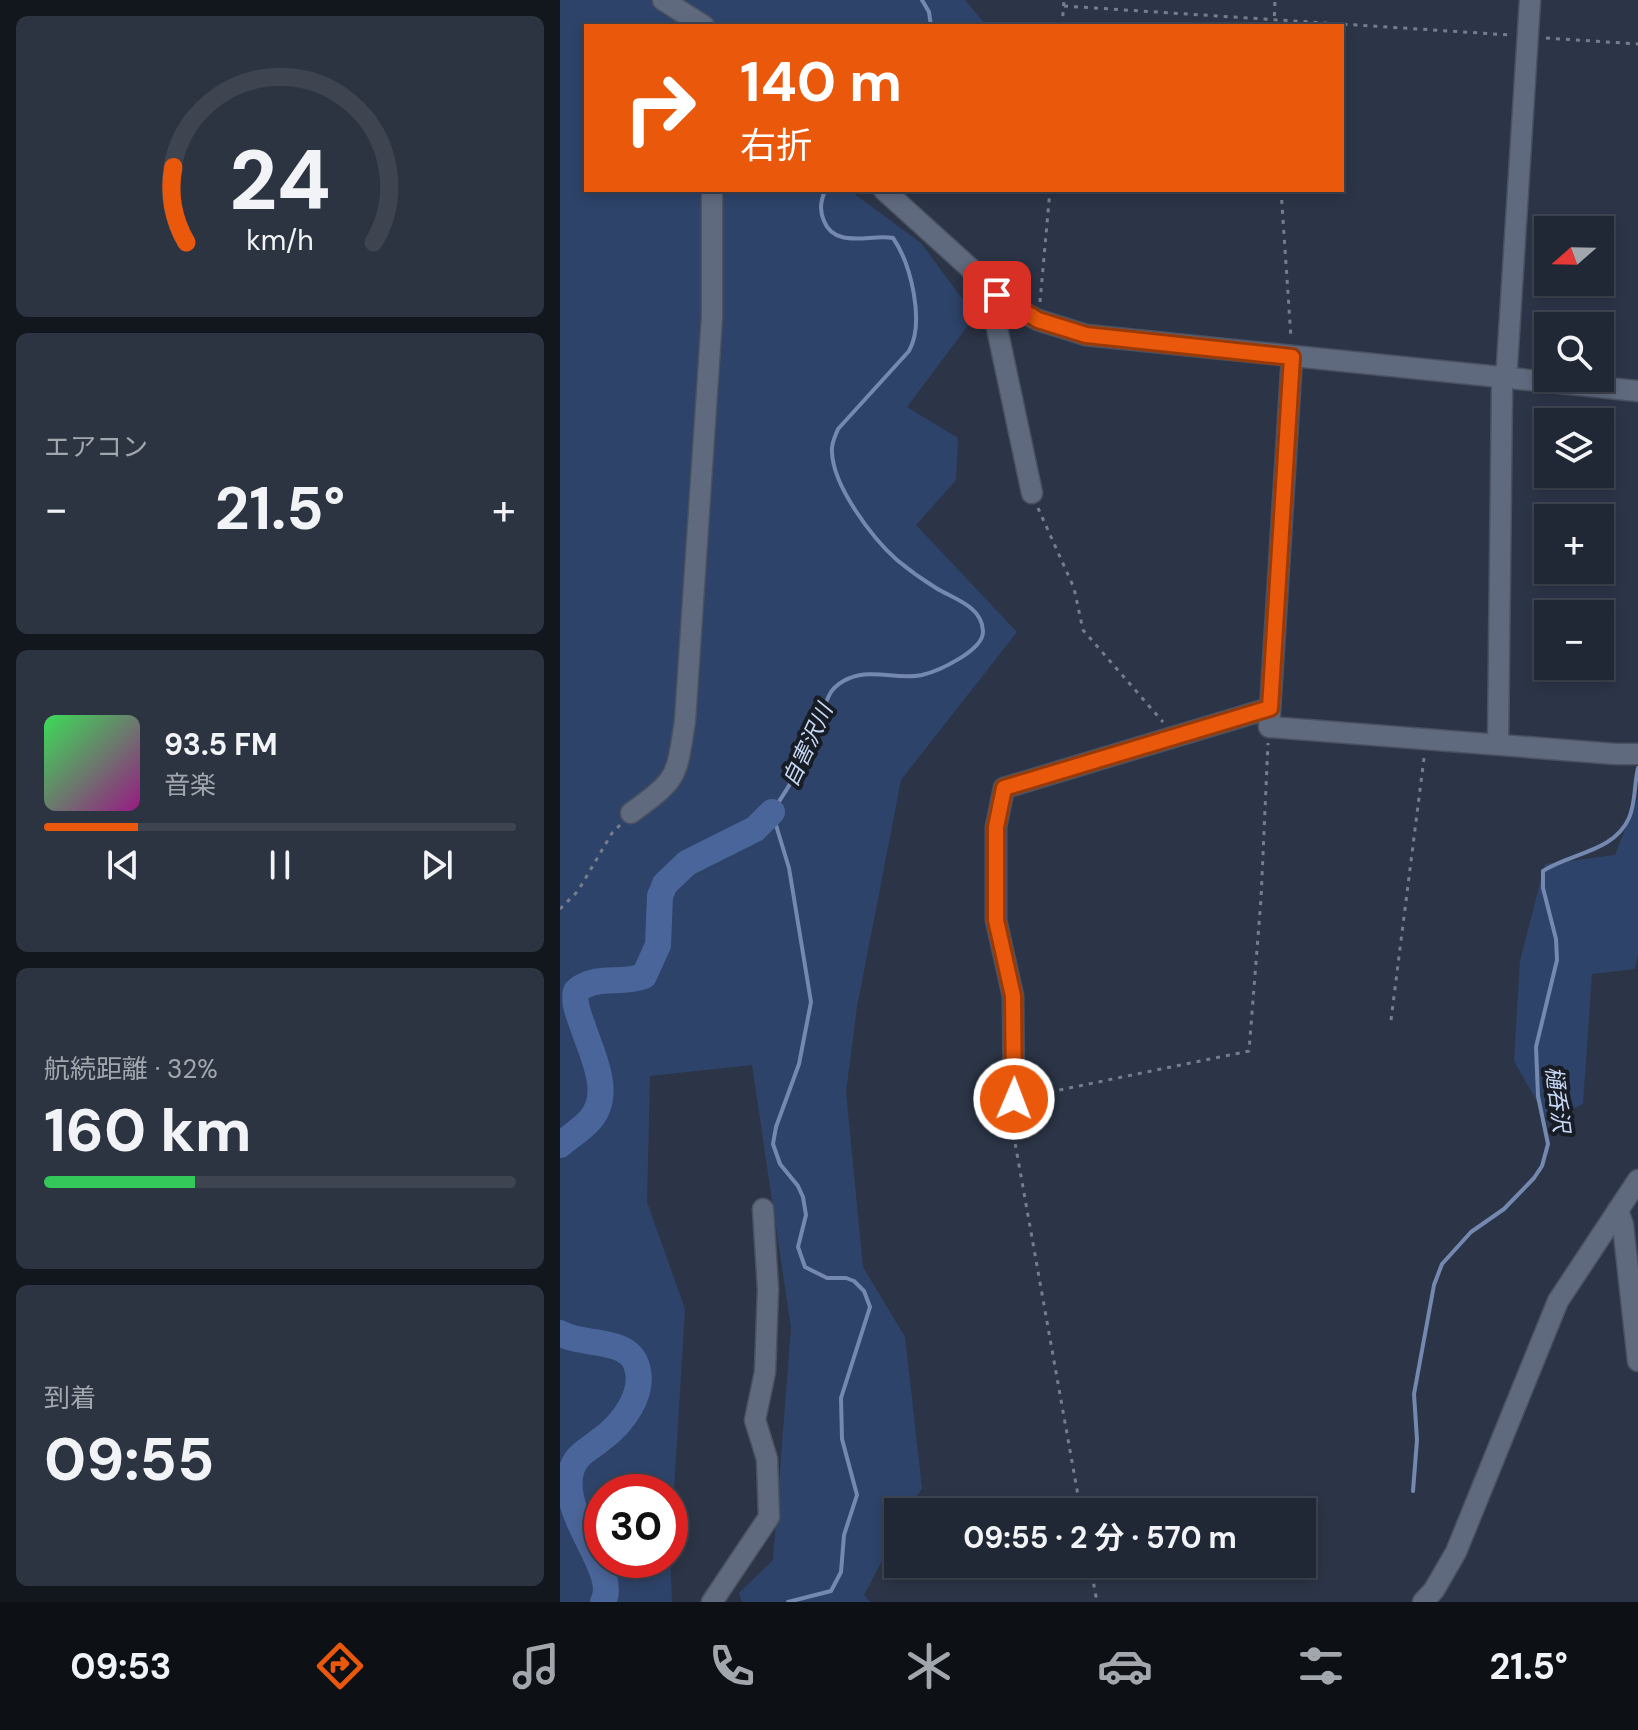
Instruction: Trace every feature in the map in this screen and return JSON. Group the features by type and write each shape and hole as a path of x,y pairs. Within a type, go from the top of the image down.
{"street":[{"path":"663,0 693,17"},
{"path":"1498,744 1504,377 1530,0"},
{"path":"631,813 671,782 677,771 685,721 712,317 712,192"},
{"path":"886,192 997,295 1038,320 1086,335 1638,391"},
{"path":"997,295 994,314 1032,493"},
{"path":"1270,718 1292,357"},
{"path":"1014,1099 1013,996 996,920 996,827 1004,788 1175,737 1270,718 1427,739 1638,754"},
{"path":"1423,1602 1434,1590 1456,1552 1558,1301 1638,1180"},
{"path":"712,1602 769,1517 767,1459 755,1420 765,1372 768,1289 763,1209"},
{"path":"1618,1210 1623,1225 1638,1361"}],"path":[{"path":"1274,24 1275,0"},
{"path":"1062,24 1064,3 1638,44"},
{"path":"1038,320 1050,192"},
{"path":"1281,192 1292,357"},
{"path":"1032,493 1074,588 1083,630 1175,737"},
{"path":"1078,1498 1014,1137 1014,1099 1249,1051 1261,899 1270,718"},
{"path":"1391,1020 1427,739"},
{"path":"560,909 578,891 612,833 631,813"},
{"path":"1093,1578 1097,1602"}],"shaded area":[{"path":"560,0 965,0 985,24 584,24 584,192 852,192 921,243 975,316 907,407 958,438 956,480 916,525 1017,632 901,780 857,1007 846,1092 863,1267 905,1337 922,1488 916,1498 884,1498 884,1557 864,1595 870,1602 742,1602 739,1593 773,1560 791,1328 752,1065 650,1076 647,1202 685,1309 675,1474 584,1474 584,1578 671,1578 672,1602 560,1602"},
{"path":"1638,797 1638,954 1635,969 1592,974 1583,1104 1548,1121 1514,1061 1520,961 1545,864 1615,855"}],"waterway":[{"name":"自害沢川","path":"922,0 929,12 931,24"},
{"name":"自害沢川","path":"788,1602 831,1591 841,1572 844,1535 857,1495 842,1439 841,1398 870,1307 864,1291 854,1281 827,1278 805,1267 798,1247 806,1215 803,1197 780,1164 773,1144 776,1127 799,1064 811,1002 789,868 772,812 804,760 827,700 836,686 859,675 913,676 930,673 969,652 983,631 978,615 972,609 921,578 887,550 866,525 839,480 832,449 838,429 909,351 914,339 916,309 910,278 893,238 845,238 836,235 829,230 822,217 824,192"},
{"name":"樋呑沢","path":"1413,1491 1417,1440 1414,1394 1434,1285 1442,1264 1471,1232 1504,1209 1534,1178 1542,1166 1548,1144 1538,1096 1536,1047 1557,960 1556,939 1543,888 1543,871 1602,845 1622,829 1631,812 1638,768"},
{"name":"自害沢川","path":"560,1145 589,1121 600,1099 599,1075 577,1009 576,991 600,981 644,976 658,945 660,896 665,884 687,863 755,829 772,812"},
{"name":"自害沢川","path":"560,1333 623,1350 631,1355 639,1375 635,1397 624,1417 580,1456 570,1477 570,1494 575,1511 604,1576 606,1590 603,1602"}],"route":[{"path":"997,295 1038,320 1086,335 1292,357 1270,708 1004,788 996,827 996,920 1013,996 1014,1099"}]}
